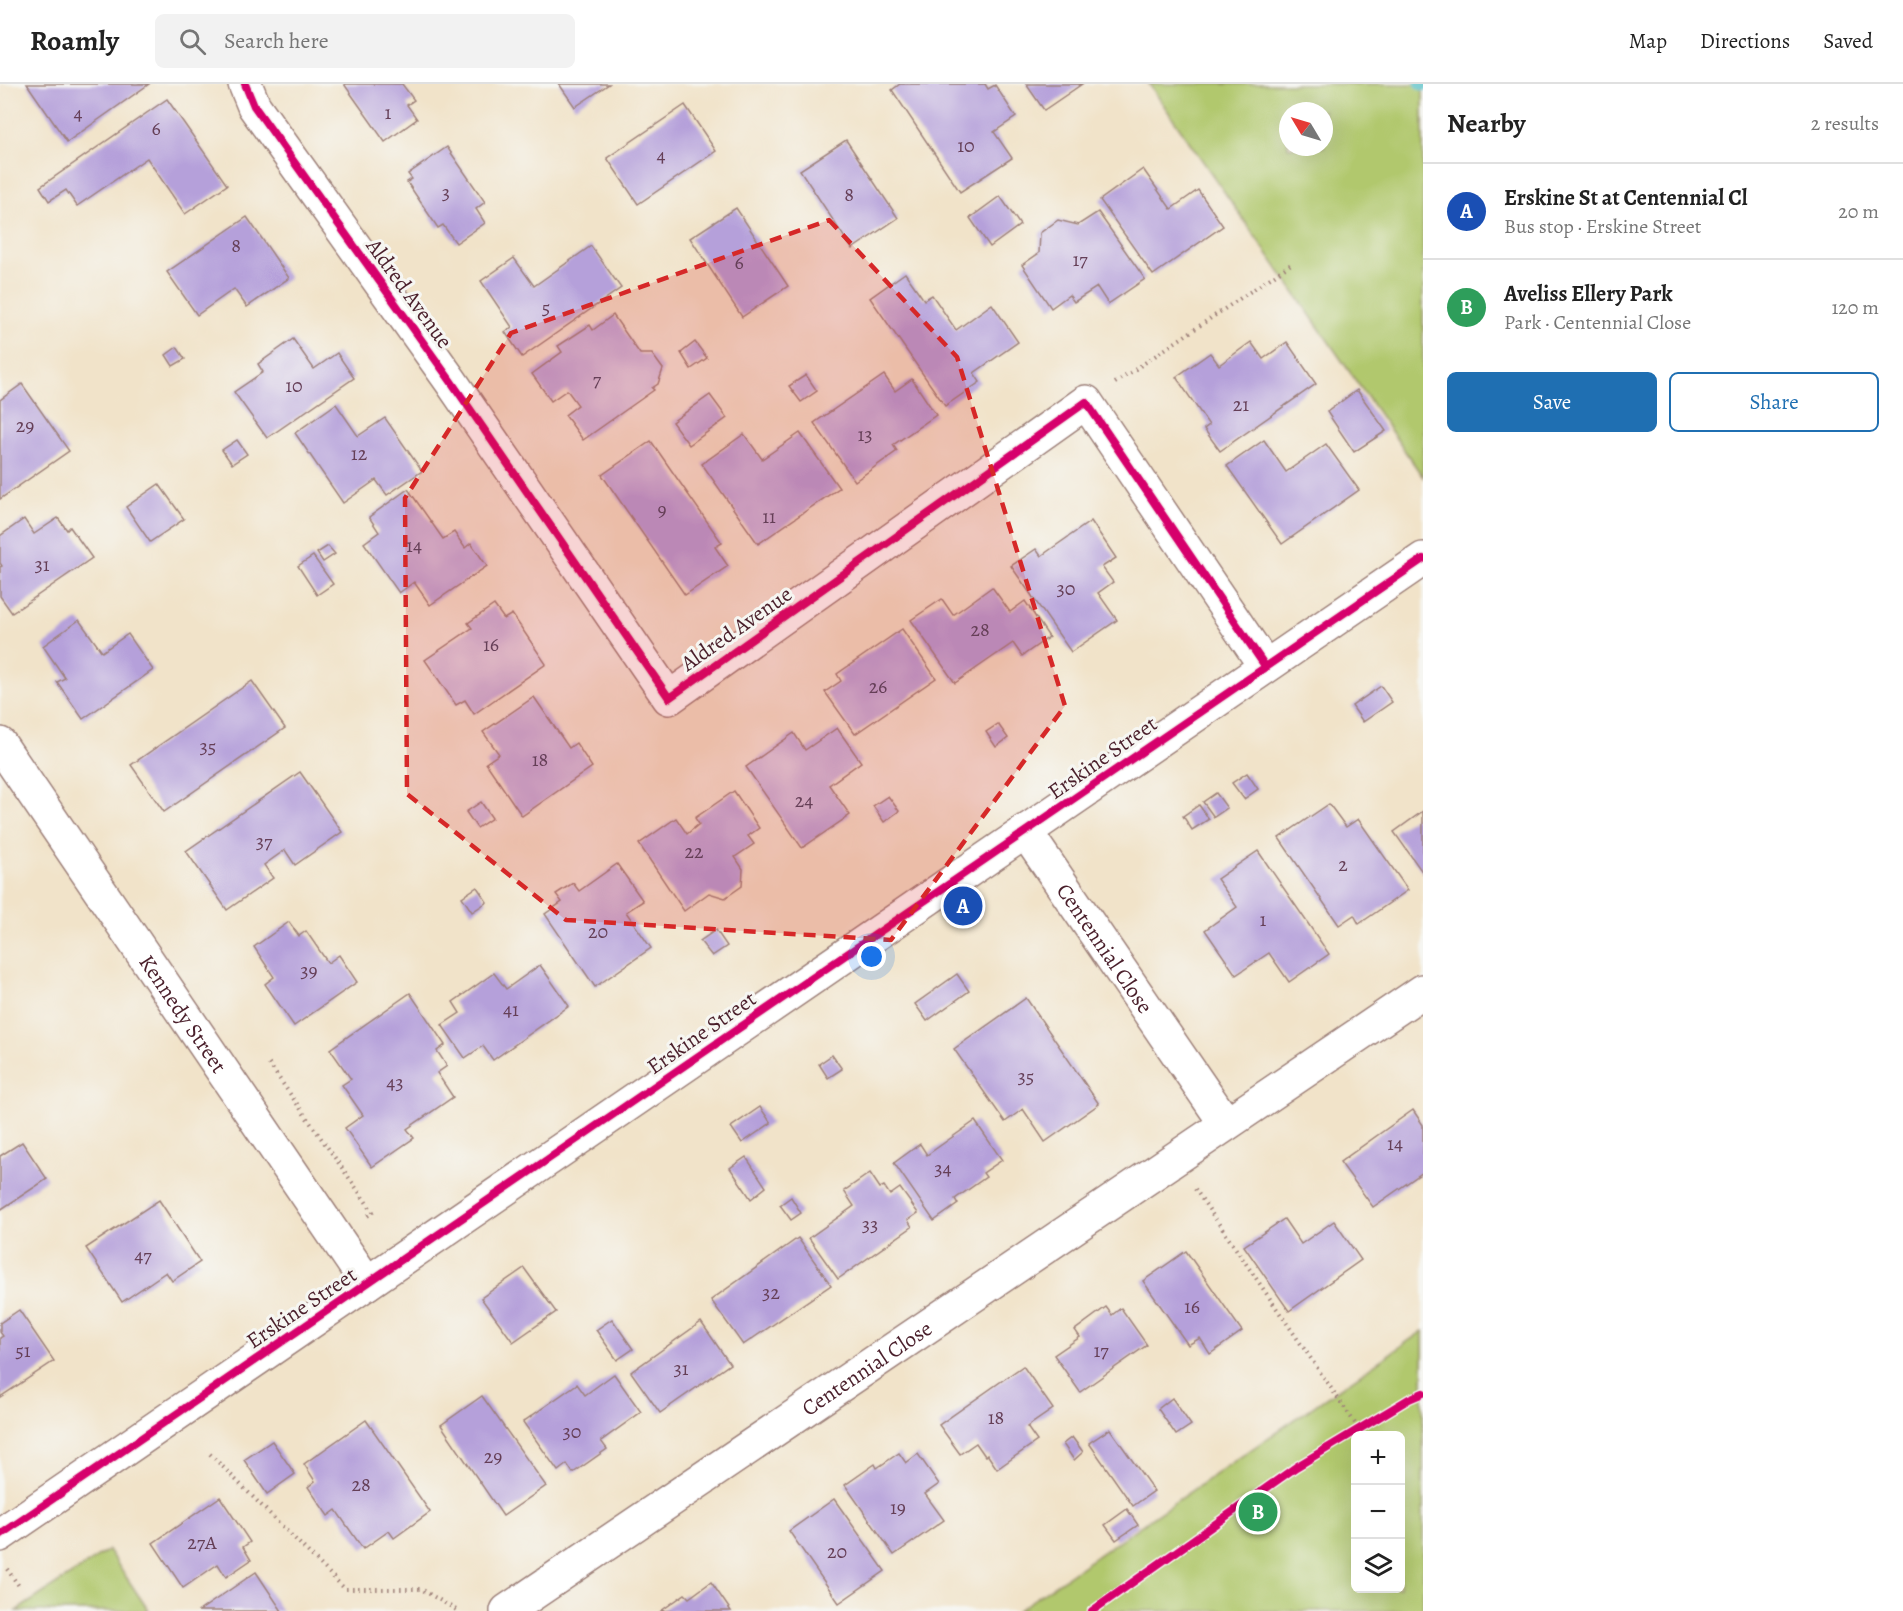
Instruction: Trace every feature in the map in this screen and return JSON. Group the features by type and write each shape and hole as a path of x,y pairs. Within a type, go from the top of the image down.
{"street":[{"name":"Aldred Avenue","path":"245,84 254,106 450,380 669,698 1086,402 1265,666"},
{"name":"Erskine Street","path":"0,1534 1423,559"},
{"name":"Kennedy Street","path":"0,744 367,1283"},
{"name":"Centennial Close","path":"1025,831 1226,1125"},
{"name":"Centennial Close","path":"507,1611 1423,991"}],"path":[{"path":"1124,376 1291,264"},
{"path":"269,1064 373,1212 363,1220"},
{"path":"1194,1187 1359,1429"},
{"path":"1350,1434 1369,1423"},
{"path":"210,1454 345,1588 421,1588 458,1611"},
{"path":"6,1568 21,1589"}],"highlighted area":[{"path":"829,220 957,357 1065,706 891,940 566,920 407,794 405,498 511,333"}],"green space":[{"path":"1149,84 1423,84 1423,477"},
{"path":"1423,1331 1423,1611 1017,1611"},
{"path":"108,1550 149,1611 16,1611"}],"building":[{"path":"27,84 149,84 67,142"},
{"path":"344,84 402,84 414,100 407,105 417,119 385,142"},
{"path":"559,84 609,84 575,107"},
{"path":"900,84 985,84 988,89 995,85 1016,117 994,132 1012,158 960,192 892,90"},
{"path":"1026,84 1082,84 1044,110"},
{"path":"167,99 227,185 185,214 147,158 77,206 66,190 49,201 40,187"},
{"path":"685,105 716,151 638,204 607,158"},
{"path":"846,140 898,218 852,249 800,170"},
{"path":"447,147 485,202 476,209 485,223 456,243 443,225 438,228 407,182 412,179 408,174"},
{"path":"1143,169 1171,209 1198,190 1223,226 1153,275 1100,200"},
{"path":"1000,196 1020,225 990,247 970,218"},
{"path":"736,208 788,286 742,317 690,238"},
{"path":"1098,212 1145,279 1108,304 1097,287 1074,302 1069,295 1051,308 1022,265 1039,253 1040,233 1058,220 1078,225"},
{"path":"247,217 289,278 247,307 234,289 197,315 167,272"},
{"path":"591,246 621,288 522,357 505,332 512,327 481,281 514,258 534,286"},
{"path":"905,273 924,300 932,295 956,330 992,304 1018,342 974,373 980,382 945,406 870,298"},
{"path":"613,315 640,354 652,354 663,369 658,384 652,388 654,390 583,440 565,415 578,405 567,390 551,401 532,374 562,352 558,346 590,325 593,330"},
{"path":"293,339 314,369 337,353 354,378 267,438 234,392 263,372 258,364"},
{"path":"695,342 707,358 691,369 681,353"},
{"path":"1251,342 1263,359 1287,342 1316,384 1220,451 1204,429 1209,425 1176,377 1210,353 1219,365"},
{"path":"177,347 185,359 173,366 166,355"},
{"path":"806,375 817,391 801,402 789,386"},
{"path":"884,375 895,391 912,379 936,415 893,445 897,451 855,481 814,423"},
{"path":"22,384 69,451 0,499 0,400"},
{"path":"1357,390 1386,431 1354,452 1327,412"},
{"path":"710,395 727,418 689,445 672,422"},
{"path":"336,404 358,436 385,418 422,471 387,495 376,480 343,503 295,433"},
{"path":"800,433 839,488 758,544 702,464 744,434 762,459"},
{"path":"237,440 247,454 232,464 222,450"},
{"path":"1264,440 1286,472 1326,444 1359,490 1282,544 1227,466"},
{"path":"651,441 722,543 715,547 728,566 685,595 602,475"},
{"path":"159,484 184,519 150,542 126,507"},
{"path":"408,489 443,539 454,532 465,548 471,543 487,566 430,605 414,582 399,593 364,543 379,532 369,517"},
{"path":"58,518 67,530 70,527 92,558 12,613 0,596 0,567 2,566 0,536 24,519 34,534"},
{"path":"1091,521 1116,558 1102,567 1113,582 1098,593 1117,620 1071,652 1011,566 1036,549 1041,556"},
{"path":"328,546 335,554 323,562 317,553"},
{"path":"313,556 333,584 317,595 298,566"},
{"path":"992,587 1010,612 1025,601 1049,637 1022,656 1013,643 955,683 911,620 942,599 953,615"},
{"path":"494,605 504,619 512,614 546,664 474,714 465,700 456,705 425,660 472,628 468,623"},
{"path":"79,620 102,652 128,634 153,670 83,719 57,682 65,678 43,646"},
{"path":"902,629 936,678 855,734 825,692 841,681 837,674"},
{"path":"252,681 285,728 164,812 131,765"},
{"path":"1381,686 1392,702 1363,722 1352,706"},
{"path":"534,697 569,748 576,743 592,767 522,816 486,763 499,754 483,732"},
{"path":"998,724 1008,738 996,747 986,732"},
{"path":"837,728 861,762 829,785 850,815 802,848 746,767 794,733 805,750"},
{"path":"300,772 342,832 295,865 285,850 264,865 273,878 227,910 186,851"},
{"path":"1247,773 1258,789 1244,799 1232,783"},
{"path":"734,791 759,828 748,836 754,844 735,857 743,869 742,886 725,898 709,893 684,911 639,844 676,818 687,834 699,824 695,818"},
{"path":"1216,793 1227,808 1214,817 1203,802"},
{"path":"888,796 899,811 884,822 873,806"},
{"path":"481,802 492,818 477,828 466,812"},
{"path":"1329,804 1346,827 1358,819 1408,890 1359,924 1354,915 1339,925 1279,838"},
{"path":"1199,805 1209,819 1192,830 1183,816"},
{"path":"1423,811 1423,873 1394,832"},
{"path":"1258,851 1329,954 1289,982 1269,953 1236,975 1205,930 1237,907 1217,879"},
{"path":"617,864 643,901 626,912 651,948 595,987 545,914 562,902 556,894 573,883 579,891"},
{"path":"477,887 487,902 472,912 462,897"},
{"path":"289,922 299,936 306,931 328,963 339,955 357,982 294,1026 265,984 274,977 254,947"},
{"path":"716,930 727,946 712,956 700,941"},
{"path":"540,965 569,1006 493,1060 483,1046 465,1058 442,1025 460,1013 453,1002 494,973 506,989"},
{"path":"957,974 969,991 927,1021 915,1004"},
{"path":"410,993 445,1045 437,1051 447,1066 437,1073 453,1097 407,1129 414,1138 372,1167 345,1128 363,1115 342,1085 351,1079 330,1049"},
{"path":"1026,998 1099,1104 1045,1142 1023,1109 1005,1122 954,1049"},
{"path":"832,1055 842,1069 828,1078 819,1064"},
{"path":"760,1107 771,1123 742,1143 731,1127"},
{"path":"1413,1110 1423,1125 1423,1172 1373,1207 1340,1162"},
{"path":"975,1121 1002,1160 983,1173 986,1177 955,1199 958,1204 934,1221 894,1163 920,1144 927,1155"},
{"path":"22,1142 47,1179 0,1210 0,1156"},
{"path":"746,1157 766,1187 751,1199 730,1168"},
{"path":"870,1173 880,1188 884,1186 890,1195 900,1188 918,1213 908,1220 912,1227 838,1279 809,1238 854,1206 844,1191"},
{"path":"791,1197 801,1213 791,1220 780,1205"},
{"path":"159,1200 200,1262 172,1281 166,1272 122,1302 86,1248"},
{"path":"1284,1219 1301,1244 1334,1221 1361,1260 1289,1311 1244,1246"},
{"path":"798,1238 831,1285 743,1345 711,1300"},
{"path":"1186,1251 1242,1331 1210,1354 1200,1338 1188,1345 1143,1281"},
{"path":"524,1268 556,1312 513,1342 481,1298"},
{"path":"1106,1307 1112,1315 1121,1308 1147,1345 1080,1392 1054,1355 1080,1337 1075,1330"},
{"path":"19,1310 54,1361 0,1397 0,1338 3,1336 0,1332 0,1323"},
{"path":"612,1319 633,1349 617,1360 596,1330"},
{"path":"701,1322 730,1364 660,1413 631,1372"},
{"path":"1023,1366 1053,1409 1027,1427 1037,1441 997,1469 976,1443 960,1454 939,1425"},
{"path":"614,1374 641,1412 601,1441 607,1449 573,1473 567,1464 558,1471 523,1422 577,1384 585,1395"},
{"path":"482,1396 546,1486 503,1516 441,1425"},
{"path":"1172,1398 1191,1425 1176,1435 1158,1409"},
{"path":"366,1420 430,1512 394,1538 389,1531 363,1549 336,1510 328,1516 308,1487 315,1481 304,1464"},
{"path":"1110,1429 1154,1491 1133,1506 1089,1443"},
{"path":"1072,1437 1083,1452 1074,1460 1063,1444"},
{"path":"272,1441 295,1474 267,1494 244,1460"},
{"path":"899,1453 906,1463 918,1454 939,1484 925,1494 944,1520 894,1555 845,1485 875,1464 877,1468"},
{"path":"220,1497 250,1542 243,1547 251,1560 226,1577 218,1564 183,1588 153,1543"},
{"path":"834,1499 885,1571 839,1603 789,1531"},
{"path":"1127,1509 1138,1525 1116,1540 1105,1525"},
{"path":"256,1572 282,1611 199,1611"},
{"path":"711,1582 731,1611 661,1611 685,1594 689,1598"}],"cycle path":[{"path":"245,84 254,106 450,380 669,698 1086,402 1265,666"},
{"path":"0,1535 1423,559"},
{"path":"1092,1611 1296,1467 1409,1399 1423,1393"}],"place":[{"name":"Erskine St at Centennial Cl","path":"963,906"},
{"name":"Aveliss Ellery Park","path":"1258,1512"}]}
